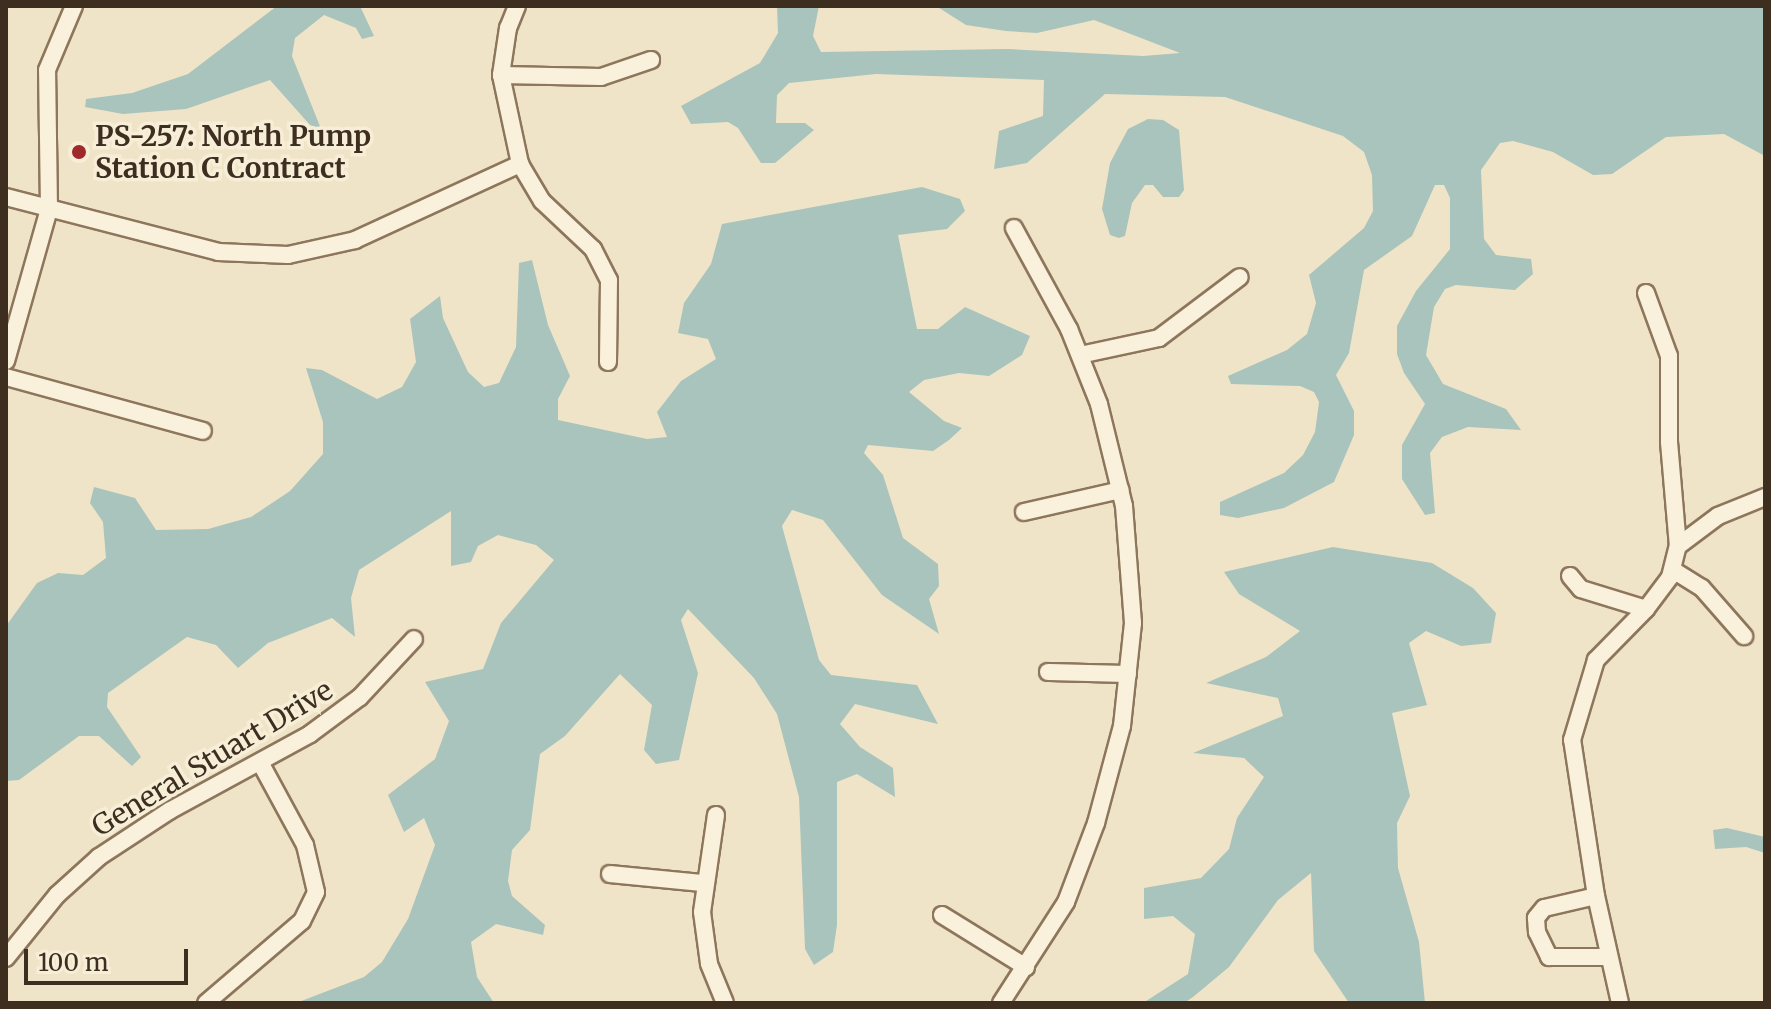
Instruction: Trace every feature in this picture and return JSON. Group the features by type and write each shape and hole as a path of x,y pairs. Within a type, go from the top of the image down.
{"street":[{"path":"6,361 49,209 47,70 73,6"},
{"path":"517,6 508,28 501,75 520,164 542,201 593,249 609,280 608,362"},
{"path":"501,75 601,77 651,60"},
{"path":"6,197 218,252 288,255 355,240 520,164"},
{"path":"1001,1003 1066,902 1091,837 1119,740 1128,674 1132,586 1121,490 1080,355 1014,228"},
{"path":"1080,355 1159,338 1240,277"},
{"path":"1620,1003 1596,896 1573,755 1575,722 1596,660 1646,609 1673,570 1678,546 1669,356 1646,293"},
{"path":"6,377 203,431"},
{"path":"1024,512 1121,490"},
{"path":"1678,546 1718,516 1765,497"},
{"path":"1673,570 1702,588 1744,636"},
{"path":"1570,576 1581,589 1646,609"},
{"name":"General Stuart Drive","path":"6,958 57,895 99,857 260,762 360,697 414,639"},
{"path":"1048,672 1128,674"},
{"path":"206,1003 302,921 316,892 305,845 260,762"},
{"path":"716,815 702,883 705,943 725,1003"},
{"path":"610,874 702,883"},
{"path":"1596,896 1544,908 1536,918 1537,932 1549,957 1609,957"},
{"path":"942,915 1026,967"}],"water":[{"path":"277,6 360,6 374,36 362,39 356,28 324,15 295,38 292,56 321,129 310,125 270,80 186,109 123,114 85,107 86,99 132,93 188,74"},
{"path":"777,6 819,6 813,36 821,52 1008,49 1143,56 1180,53 1094,20 1037,33 1006,31 966,25 936,6 1765,6 1765,156 1724,134 1666,137 1612,174 1593,175 1553,152 1513,141 1500,143 1481,170 1484,239 1496,255 1531,259 1533,274 1515,290 1456,285 1445,289 1434,307 1426,355 1443,384 1506,409 1521,430 1468,427 1442,437 1430,453 1435,513 1425,515 1402,479 1402,445 1425,404 1404,373 1397,354 1397,326 1416,291 1450,249 1450,198 1444,185 1435,185 1412,236 1364,270 1349,353 1336,375 1354,411 1354,435 1334,482 1284,508 1238,518 1220,515 1220,502 1284,473 1303,455 1315,432 1319,402 1314,392 1300,386 1231,384 1228,376 1287,350 1307,334 1316,303 1309,275 1364,228 1373,211 1372,175 1364,152 1343,136 1225,97 1105,94 1027,163 994,169 999,131 1043,116 1044,80 876,74 789,83 777,95 776,123 805,123 814,130 775,163 761,163 738,128 728,122 691,124 681,106 760,63 778,33"},
{"path":"1148,119 1163,120 1179,130 1184,190 1179,197 1163,197 1153,185 1145,185 1132,203 1125,236 1119,238 1110,235 1102,209 1110,163 1128,129"},
{"path":"922,187 960,199 965,211 947,229 898,235 917,329 938,329 965,307 1030,336 1022,355 989,376 959,373 924,380 909,392 944,421 962,428 949,440 933,451 868,445 864,453 883,475 903,538 938,564 939,586 929,599 939,634 882,595 823,520 792,510 782,526 819,660 831,675 917,685 938,724 855,704 840,724 860,747 893,768 895,797 857,774 837,782 837,925 833,952 814,965 805,949 799,797 777,714 754,678 688,609 681,620 698,673 679,760 656,764 644,750 652,705 620,674 565,736 540,754 530,830 512,850 508,881 512,896 545,925 543,935 496,924 471,942 477,977 494,1003 296,1003 364,977 382,962 408,919 435,845 424,818 404,832 388,795 435,759 449,721 425,682 483,669 501,623 554,560 536,545 498,535 478,546 471,562 451,566 451,511 359,570 351,598 355,637 332,618 268,643 238,668 216,645 187,637 108,693 107,707 141,757 132,766 99,736 79,736 19,780 6,781 6,626 37,583 58,573 83,575 106,558 103,522 90,503 94,487 135,498 156,530 208,529 251,517 290,491 323,454 323,422 306,368 322,370 377,399 402,387 416,362 410,319 440,296 443,318 468,372 484,387 499,383 516,347 519,263 532,260 548,325 570,376 558,399 558,420 647,439 667,437 657,412 681,381 716,359 708,339 678,333 684,303 711,264 722,224"},
{"path":"1333,547 1432,563 1473,588 1496,613 1491,643 1461,646 1426,631 1409,643 1427,705 1392,713 1410,796 1397,823 1398,868 1419,942 1425,1003 1349,1003 1314,951 1311,873 1278,900 1229,967 1193,997 1184,1003 1143,1003 1188,974 1195,934 1173,916 1144,919 1144,888 1201,878 1229,849 1237,818 1264,777 1244,758 1193,753 1283,716 1278,698 1206,683 1266,657 1300,631 1239,594 1224,572"},
{"path":"1727,828 1765,837 1765,853 1746,847 1715,849 1713,830"}],"place":[{"name":"PS-257: North Pump Station C Contract","path":"79,152"}]}
